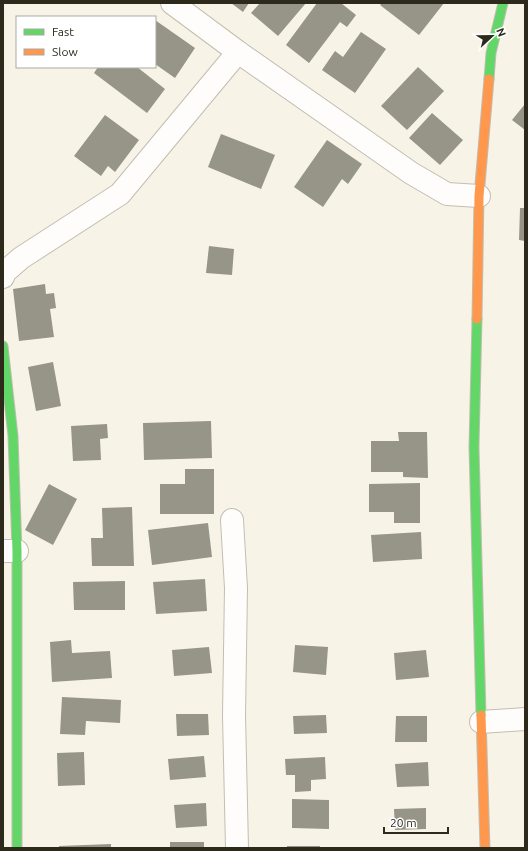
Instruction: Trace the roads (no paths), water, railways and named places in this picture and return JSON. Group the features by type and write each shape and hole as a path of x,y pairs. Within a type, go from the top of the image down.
{"street":[{"path":"172,3 238,52 411,174 447,194 479,196"},
{"path":"485,848 474,447 479,196 491,53 503,3"},
{"path":"3,277 5,272 21,258 120,194 238,52"},
{"path":"3,346 13,436 10,551 10,787 17,848"},
{"path":"232,520 236,588 234,715 237,848"},
{"path":"481,722 525,719"}]}
